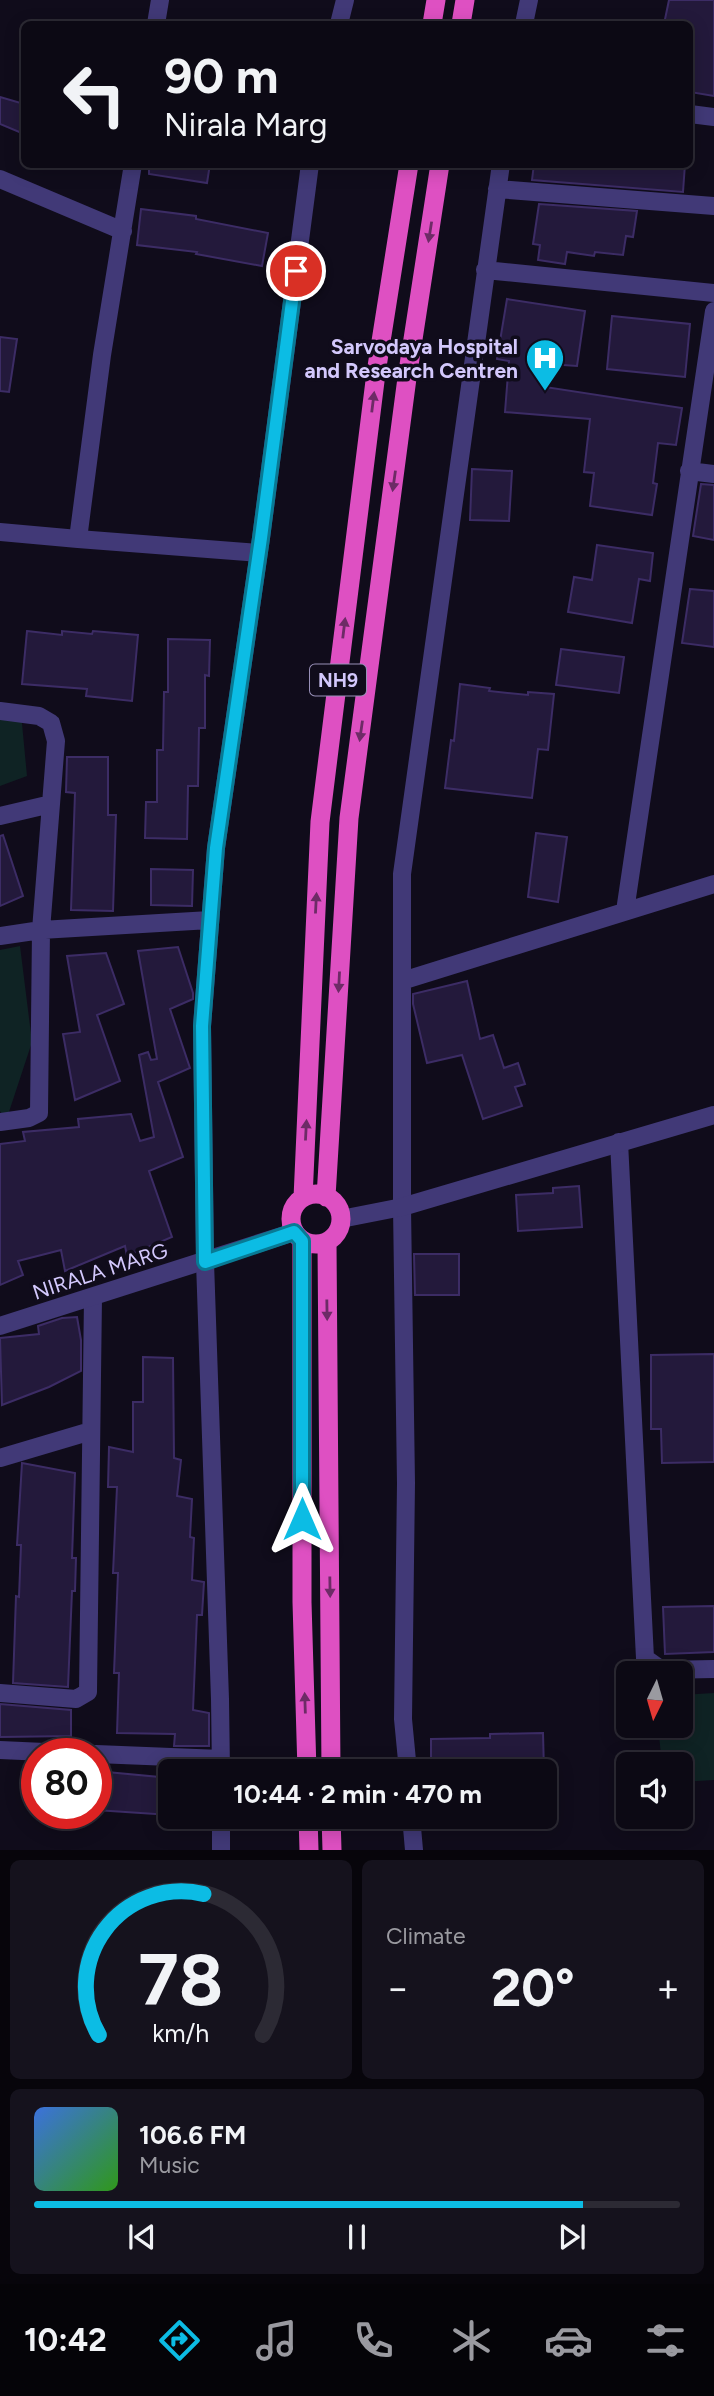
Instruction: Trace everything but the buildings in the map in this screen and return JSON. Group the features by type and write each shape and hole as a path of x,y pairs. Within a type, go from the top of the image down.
{"highway":[{"path":"432,21 436,0"},
{"path":"462,21 465,0"},
{"name":"NH9","path":"307,1759 298,1236 291,1219 292,1211 303,1198 320,821 376,373 408,168"},
{"name":"NH9","path":"326,1197 349,818 407,378 439,168"},
{"path":"298,1236 319,1244 327,1242 338,1231 341,1219 338,1207 326,1197 310,1195 303,1198"},
{"path":"327,1242 331,1759"},
{"path":"308,1829 309,1850"},
{"path":"331,1829 332,1850"}],"street":[{"path":"156,21 160,0"},
{"path":"340,21 345,0"},
{"path":"525,21 529,0"},
{"path":"693,114 714,117"},
{"path":"78,539 102,355 132,168"},
{"path":"221,1759 205,1262 202,1026 216,848 259,553 309,168"},
{"path":"407,1759 403,1718 406,1483 402,1207 402,874 501,168"},
{"path":"0,180 123,231"},
{"path":"498,189 714,206"},
{"path":"485,270 714,293"},
{"path":"625,911 714,312"},
{"path":"689,471 714,474"},
{"path":"0,532 259,553"},
{"path":"0,711 39,716 51,723 56,741 41,930 39,1113 29,1118 0,1122"},
{"path":"0,816 51,804"},
{"path":"402,981 714,884"},
{"path":"0,936 41,930 210,920"},
{"path":"341,1219 402,1207 714,1115"},
{"path":"619,1142 645,1658 662,1670 714,1669"},
{"name":"NIRALA MARG","path":"0,1326 298,1236"},
{"path":"0,1693 76,1699 88,1692 93,1297"},
{"path":"0,1458 91,1431"},
{"path":"0,1750 21,1751"},
{"path":"112,1755 158,1759"},
{"path":"221,1829 221,1850"},
{"path":"412,1829 414,1850"}],"green space":[{"path":"0,712 21,713 27,776 0,786"},
{"path":"20,946 32,1042 6,1121 0,1111 0,950"},
{"path":"714,1693 714,1780 693,1781 693,1752 661,1752 659,1738 693,1738 693,1694"}],"place":[{"name":"Sarvodaya Hospital and Research Centren","path":"545,392"}],"route":[{"path":"296,271 216,848 202,1026 205,1262 294,1232 302,1241 302,1519"}]}
